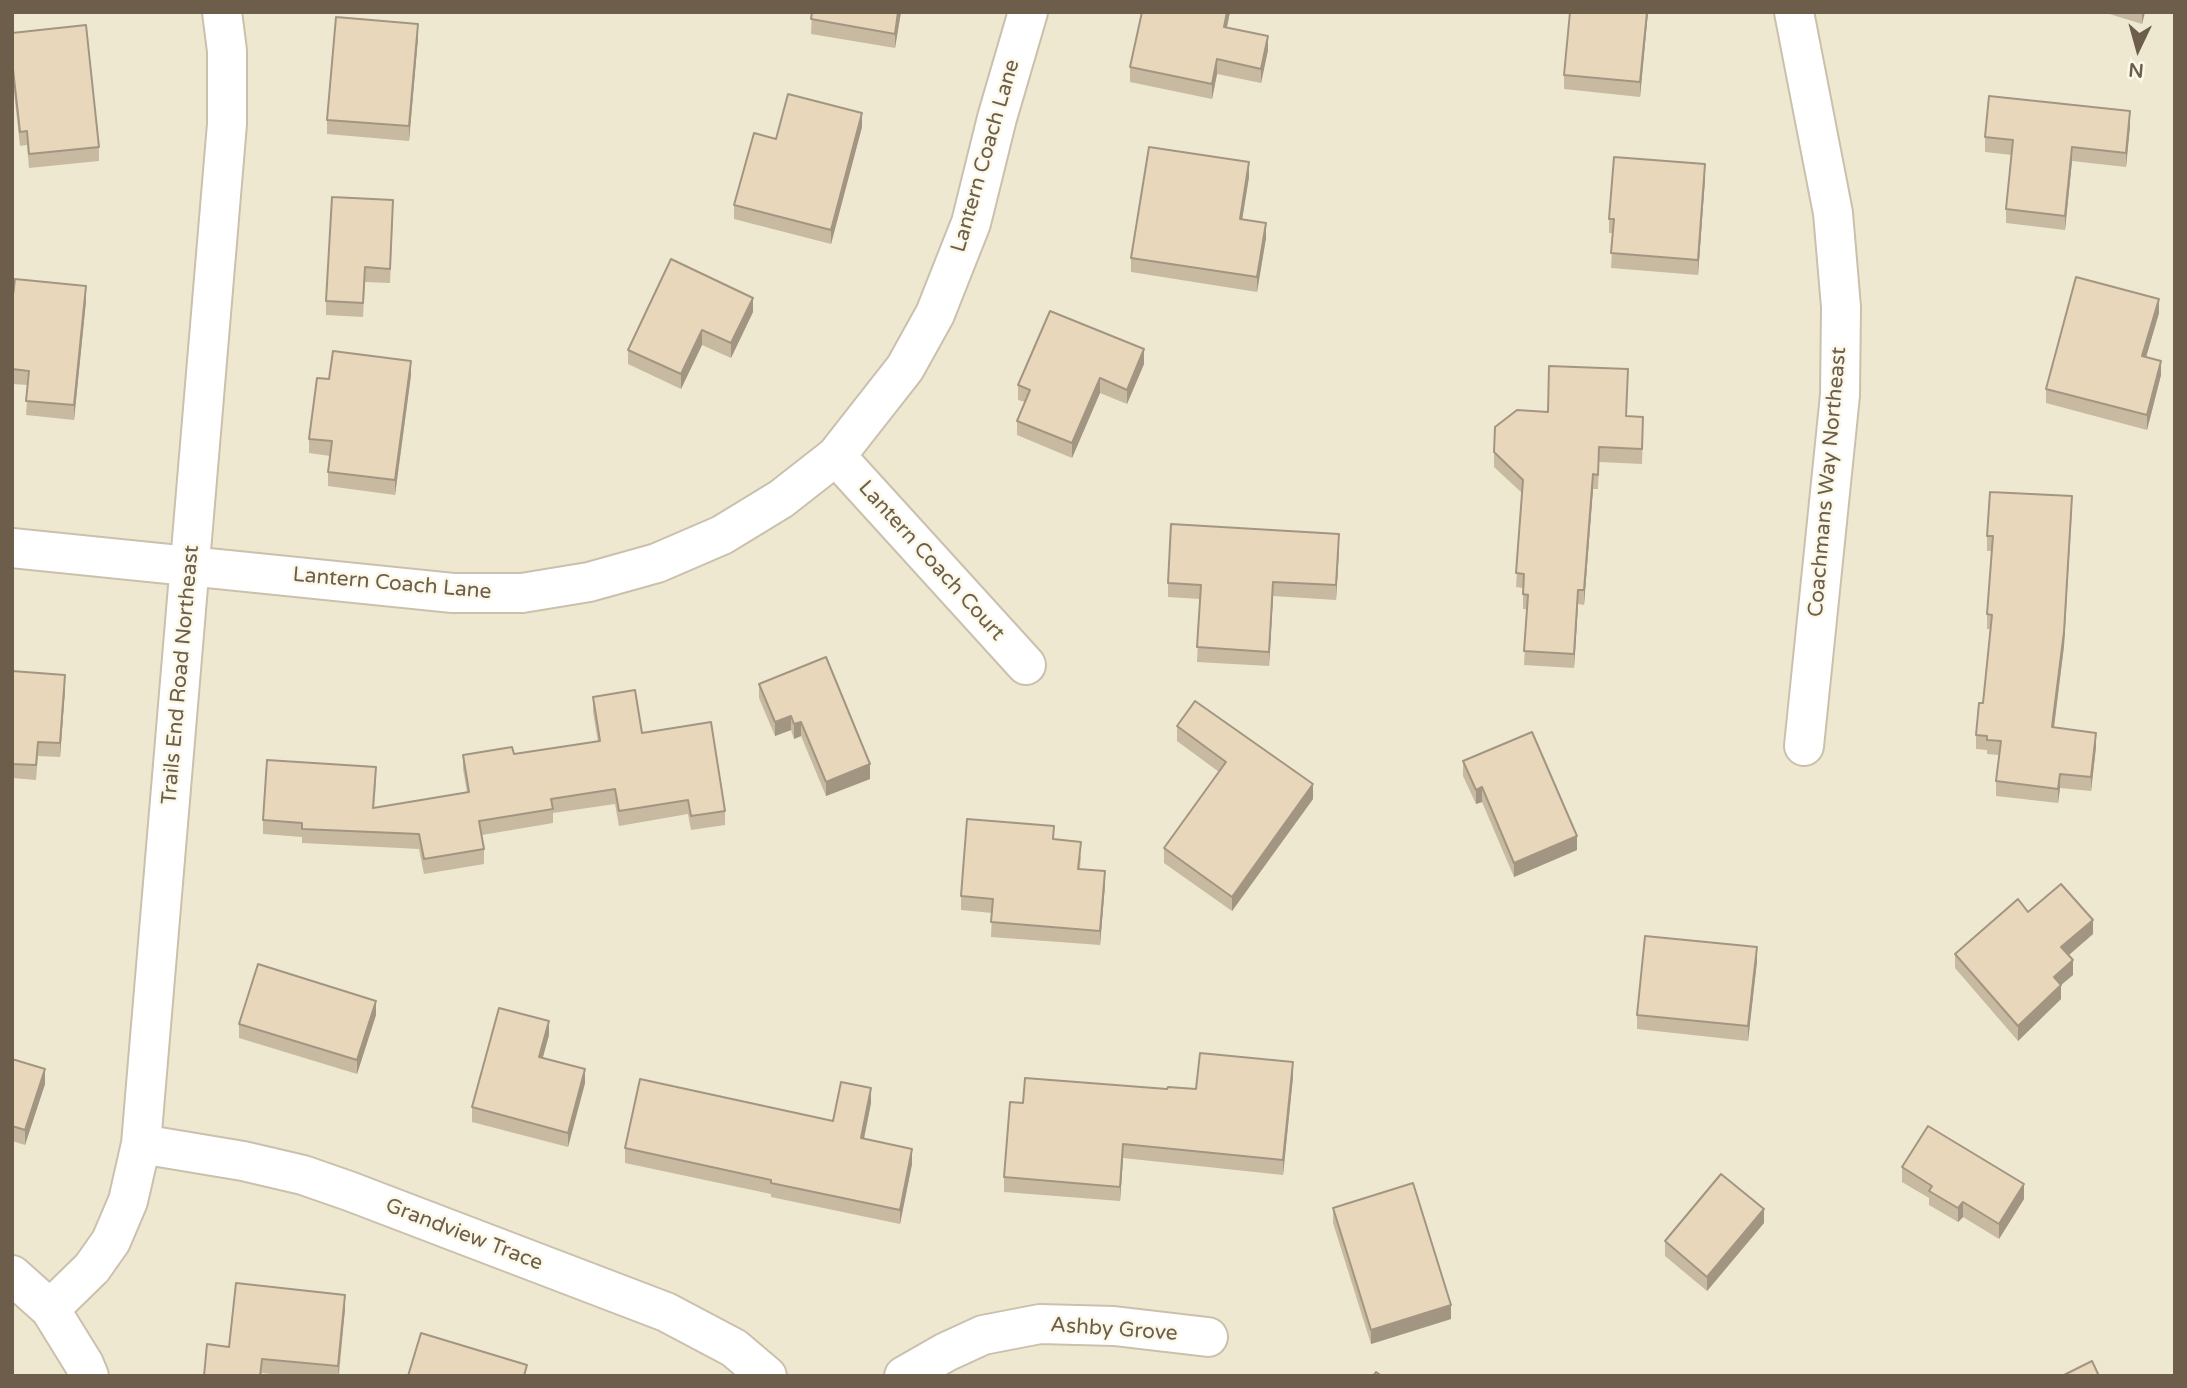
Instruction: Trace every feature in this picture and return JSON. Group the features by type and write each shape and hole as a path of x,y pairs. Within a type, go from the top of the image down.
{"street":[{"name":"Trails End Road Northeast","path":"50,1309 92,1268 111,1241 128,1201 142,1144 228,124 227,51 222,12"},
{"name":"Lantern Coach Lane","path":"12,548 453,593 522,593 589,583 657,563 722,535 781,499 836,457 905,368 935,314 971,223 997,118 1028,12"},
{"name":"Coachmans Way Northeast","path":"1794,12 1833,213 1841,307 1840,395 1804,746"},
{"name":"Lantern Coach Court","path":"836,457 1026,665"},
{"name":"Grandview Trace","path":"142,1144 243,1161 303,1175 349,1191 666,1312 734,1348 767,1376"},
{"path":"12,1275 50,1309 85,1364 89,1376"},
{"name":"Ashby Grove","path":"904,1376 983,1335 1040,1324 1114,1326 1208,1337"}],"shaded area":[{"path":"12,12 2175,12 2175,1376 12,1376"}],"building":[{"path":"812,12 898,12 895,34 811,19"},
{"path":"1142,12 1227,12 1224,27 1268,36 1261,69 1217,59 1212,84 1130,67"},
{"path":"1570,12 1647,12 1640,82 1564,75"},
{"path":"336,17 418,24 409,126 327,120"},
{"path":"86,25 99,147 29,154 27,131 20,132 12,60 12,33"},
{"path":"788,94 862,113 831,230 734,205 754,133 776,139"},
{"path":"1989,96 2130,111 2126,153 2072,147 2065,216 2006,209 2013,140 1985,137"},
{"path":"1149,147 1249,162 1240,219 1266,223 1257,277 1131,258"},
{"path":"1614,157 1705,164 1698,260 1611,253 1614,219 1609,219"},
{"path":"332,197 393,200 390,269 365,267 363,303 326,301"},
{"path":"671,259 753,298 731,343 702,330 681,374 628,350"},
{"path":"2076,277 2159,299 2142,356 2161,361 2147,415 2046,389"},
{"path":"15,279 86,286 74,405 26,401 29,371 12,369 12,303"},
{"path":"1050,311 1144,349 1127,390 1100,378 1072,443 1017,421 1030,390 1018,385"},
{"path":"333,351 411,361 395,480 328,472 332,441 309,439 317,378 329,379"},
{"path":"1549,366 1628,369 1626,416 1643,417 1642,449 1599,447 1598,475 1593,474 1584,590 1578,590 1574,654 1524,651 1528,595 1523,594 1524,574 1516,573 1523,480 1494,452 1495,427 1517,410 1548,412"},
{"path":"1990,492 2072,496 2064,632 2052,727 2096,733 2091,777 2060,774 2058,789 1996,781 2001,741 1987,740 1987,736 1976,735 1979,703 1983,703 1992,615 1987,614 1993,536 1987,536"},
{"path":"1171,524 1339,534 1336,585 1273,582 1269,652 1197,647 1201,585 1168,583"},
{"path":"826,657 870,764 826,782 801,722 794,724 791,716 775,722 759,684"},
{"path":"12,671 65,675 60,743 38,742 36,765 12,764"},
{"path":"635,690 642,733 711,722 725,811 691,816 688,800 619,811 615,789 551,799 553,809 479,821 484,849 424,859 419,834 302,829 302,823 263,820 267,760 376,767 373,808 469,792 463,755 512,747 514,754 600,741 593,697"},
{"path":"1195,701 1313,784 1232,897 1164,848 1226,762 1177,726"},
{"path":"1532,732 1577,836 1514,863 1482,787 1476,790 1463,761"},
{"path":"967,819 1054,826 1053,839 1081,842 1078,869 1105,871 1100,931 991,922 993,899 961,896"},
{"path":"2061,884 2093,920 2061,947 2073,960 2054,977 2061,985 2018,1026 1955,954 2018,899 2028,912"},
{"path":"1645,936 1757,947 1748,1026 1637,1015"},
{"path":"258,964 376,1001 357,1060 239,1024"},
{"path":"499,1008 549,1021 539,1057 585,1069 568,1133 472,1107"},
{"path":"1200,1053 1293,1062 1283,1160 1123,1144 1120,1187 1004,1177 1010,1102 1023,1103 1025,1078 1196,1089"},
{"path":"12,1059 45,1069 25,1130 12,1126"},
{"path":"640,1079 833,1121 841,1082 871,1088 861,1138 912,1149 900,1210 625,1148"},
{"path":"1928,1126 2024,1184 1999,1224 1963,1202 1958,1208 1929,1191 1932,1186 1902,1167"},
{"path":"1721,1174 1764,1209 1707,1277 1665,1241"},
{"path":"1413,1183 1451,1305 1371,1330 1333,1208"},
{"path":"236,1283 345,1295 338,1366 262,1359 260,1376 204,1376 207,1344 229,1347"},
{"path":"421,1333 527,1365 524,1376 408,1376"},
{"path":"2092,1361 2099,1376 2062,1376"}]}
